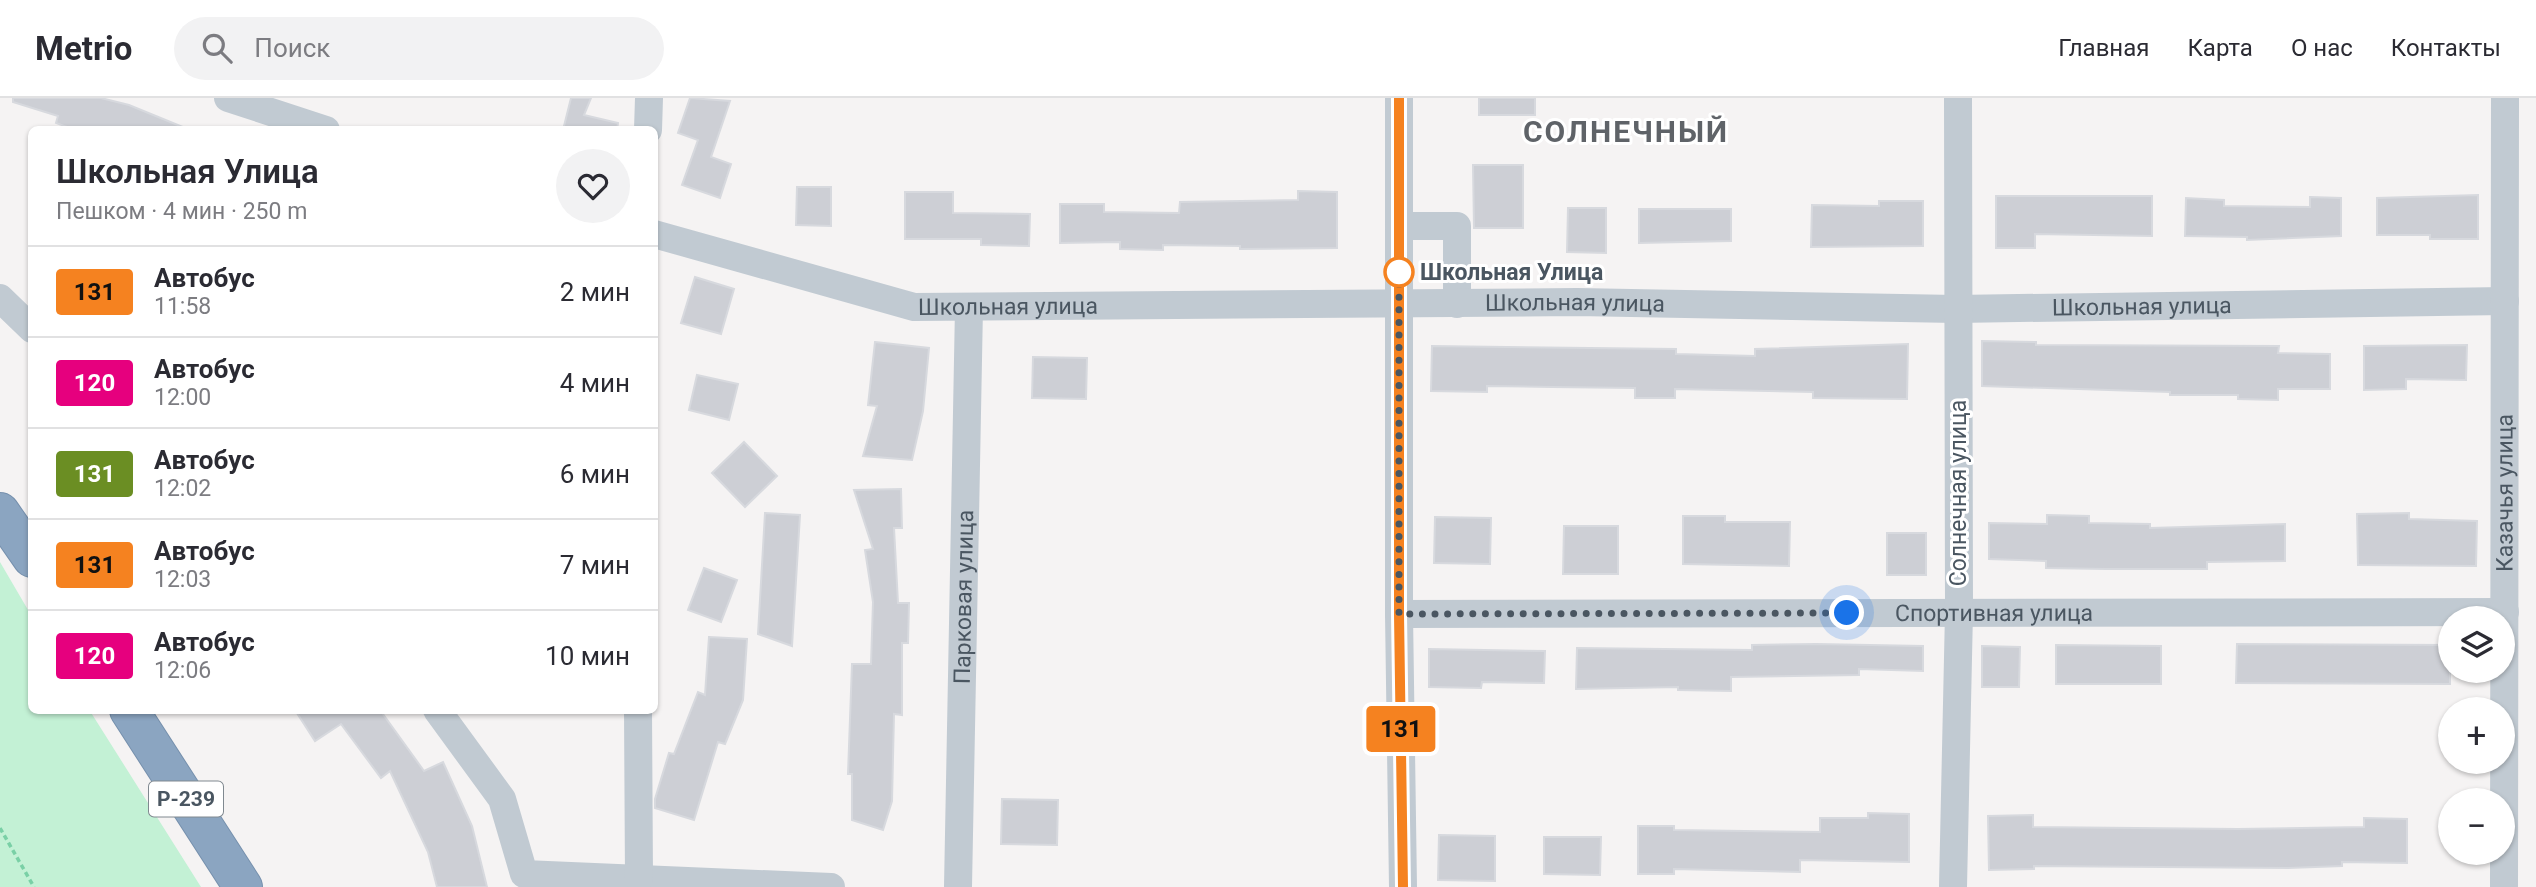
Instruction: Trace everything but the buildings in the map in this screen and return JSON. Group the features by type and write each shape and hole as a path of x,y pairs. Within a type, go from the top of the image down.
{"highway":[{"path":"0,512 28,552"},
{"name":"Р-239","path":"133,714 243,887"}],"street":[{"path":"228,98 314,126"},
{"path":"648,126 649,98"},
{"path":"1399,98 1399,614 1403,887"},
{"name":"Солнечная улица","path":"1952,887 1959,612 1956,309 1958,98"},
{"name":"Казачья улица","path":"2505,98 2505,606"},
{"path":"1399,226 1457,226 1457,304"},
{"name":"Школьная улица","path":"658,235 914,307 1577,302 1956,309 2505,300"},
{"path":"0,298 28,325"},
{"name":"Парковая улица","path":"958,887 970,307"},
{"name":"Спортивная улица","path":"1399,614 2438,612"},
{"name":"Казачья улица","path":"2504,887 2505,683"},
{"path":"440,714 502,799 524,874 831,887"},
{"path":"638,714 639,879"}],"path":[{"path":"0,828 34,887"}],"green space":[{"path":"0,562 28,610 28,714 92,714 201,887 0,887"}],"bus line":[{"name":"131","path":"1399,98 1399,614 1403,887"}],"place":[{"name":"Школьная Улица","path":"1399,272"}],"district":[{"name":"СОЛНЕЧНЫЙ","path":"1626,131"}],"route":[{"path":"1399,272 1399,614 1847,613"}]}
